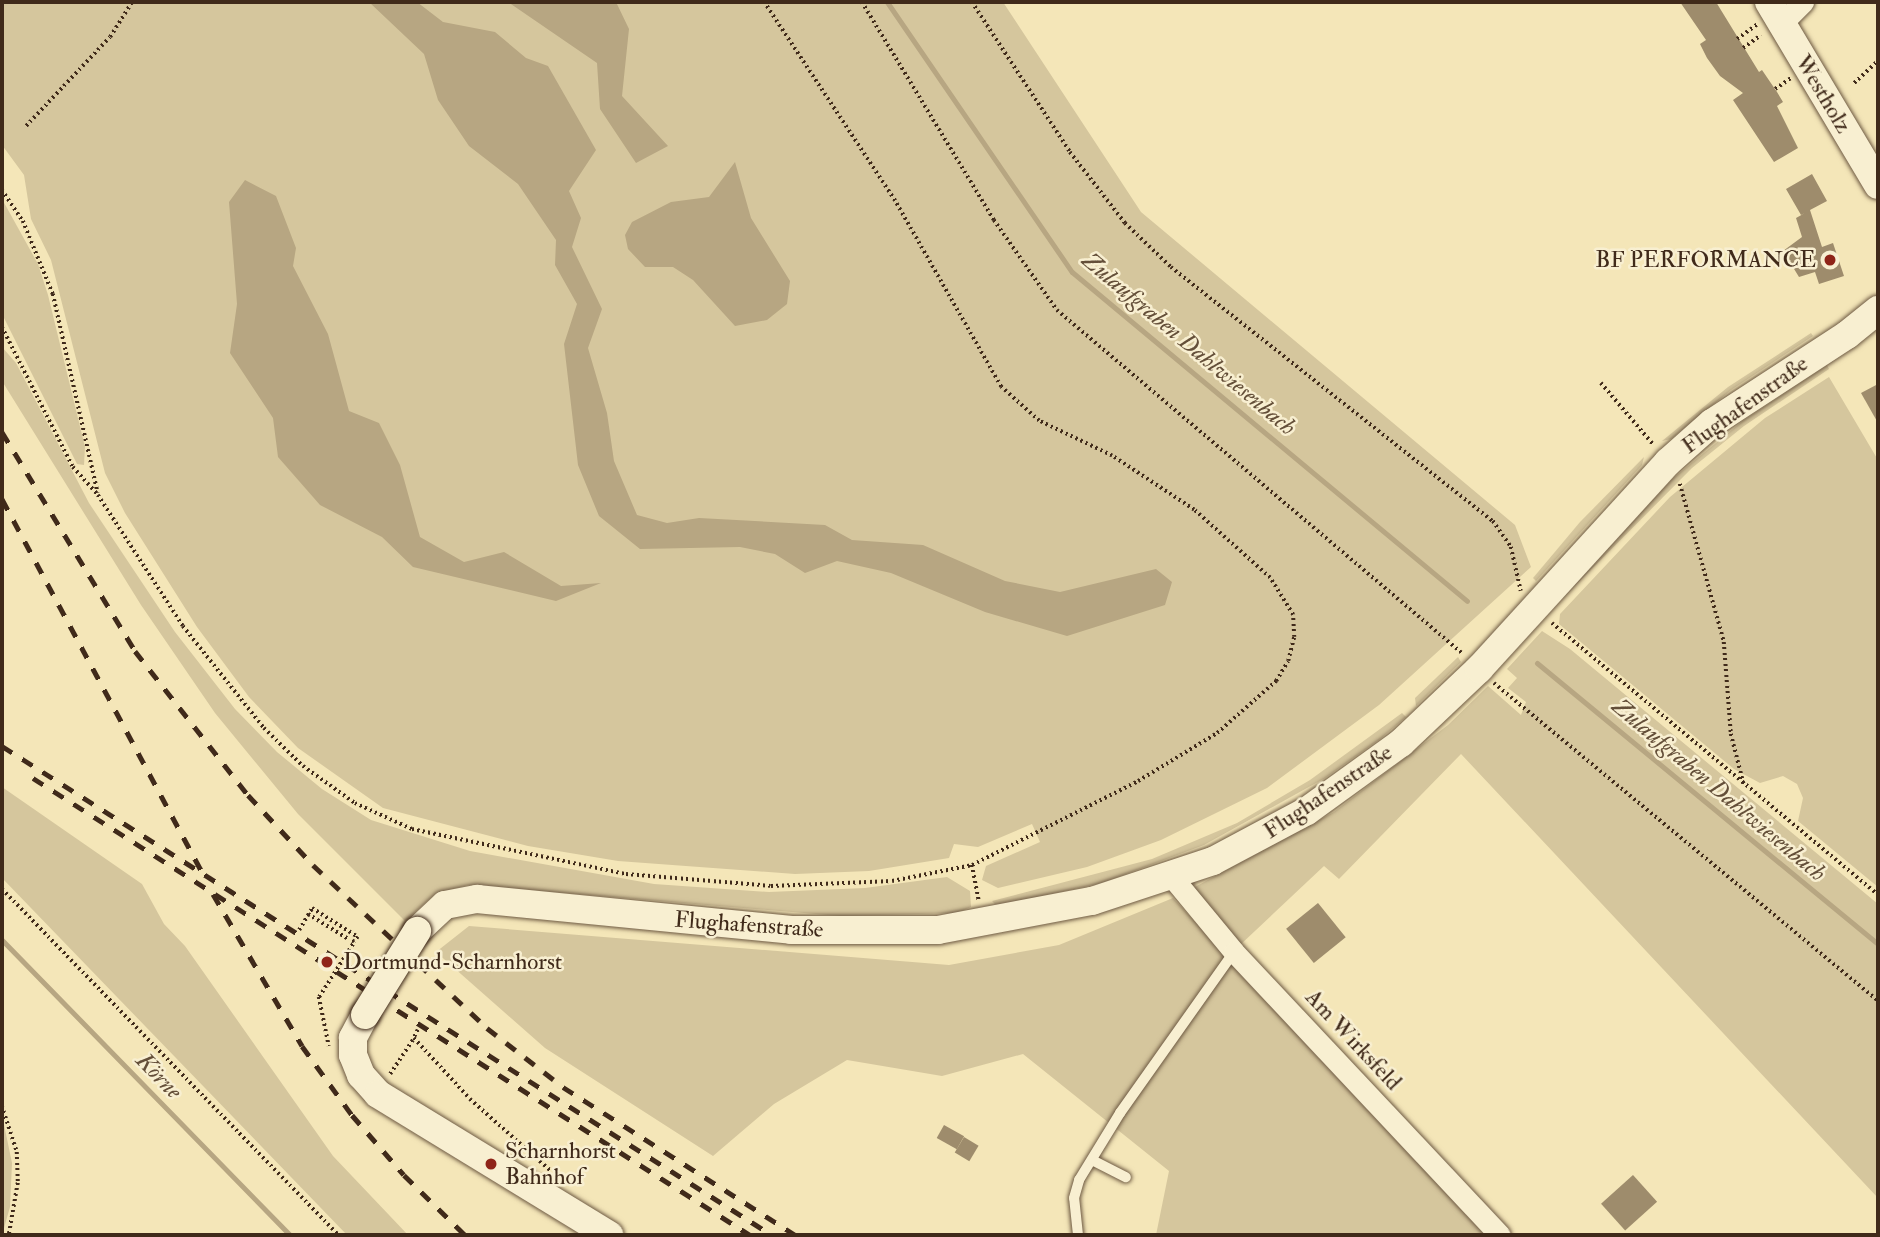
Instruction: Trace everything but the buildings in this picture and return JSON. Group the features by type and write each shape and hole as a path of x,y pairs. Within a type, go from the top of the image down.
{"main road":[{"name":"Westholz","path":"1770,19 1878,185"},
{"name":"Flughafenstraße","path":"609,1235 378,1094 361,1075 353,1055 353,1038 418,931 445,905 477,899 791,930 892,934 984,924 1092,901 1172,877 1269,834 1344,787 1401,743 1479,669 1674,473 1712,423 1847,335 1878,310"},
{"name":"Flughafenstraße","path":"1847,335 1878,326"}],"street":[{"path":"1770,19 1803,2"},
{"name":"Am Wirksfeld","path":"1172,877 1234,952 1500,1235"}],"lane":[{"path":"1078,1235 1074,1198 1092,1160 1234,952"},
{"path":"1092,1160 1126,1177"}],"path":[{"path":"26,125 110,37 132,2"},
{"path":"2,327 73,467 98,495 183,626 264,728 303,766 355,803 412,829 626,873 771,886 892,881 972,865 1138,781 1217,733 1261,699 1288,662 1294,637 1293,615 1270,578 1194,510 1112,456 1039,421 1001,387 895,201 764,2"},
{"path":"862,2 994,220 1057,310 1479,669 1878,1001"},
{"path":"972,2 1070,152 1125,223 1171,267 1493,521 1511,547 1522,597"},
{"path":"1737,39 1770,19"},
{"path":"1743,47 1770,19"},
{"path":"1854,83 1878,61"},
{"path":"1872,67 1878,70"},
{"path":"1775,89 1794,76"},
{"path":"2,190 23,221 53,294 98,495"},
{"path":"1601,383 1674,473 1724,642 1731,734 1744,785"},
{"path":"1545,617 1878,895"},
{"path":"972,865 984,924"},
{"path":"2,889 338,1235"},
{"path":"299,930 312,908 358,937 352,941 319,997 326,1035"},
{"path":"308,914 352,941"},
{"path":"391,1073 418,1030"},
{"path":"414,1038 430,1050 470,1099 556,1175 555,1204"},
{"path":"2,1106 17,1152 18,1183 9,1235"}],"shaded area":[{"path":"2,2 1003,2 1141,212 1515,525 1531,567 1379,705 1267,788 1161,840 1087,867 998,888 982,880 986,866 1040,842 1032,824 978,847 954,844 949,858 869,871 795,874 618,861 528,846 383,808 298,748 249,697 197,627 125,513 105,473 51,260 31,219 24,175 2,145"},
{"path":"369,2 417,2 443,22 495,32 526,58 548,66 596,150 569,191 581,218 572,247 602,309 588,348 607,413 614,461 637,515 667,523 699,518 825,525 852,540 923,545 1005,581 1060,592 1156,569 1172,582 1165,605 1067,636 985,612 891,573 837,561 805,573 775,554 740,547 640,549 599,516 578,465 564,344 577,304 555,265 556,240 518,184 469,146 438,100 424,54"},
{"path":"508,2 616,2 629,29 622,96 668,146 636,163 600,109 597,63"},
{"path":"735,162 751,218 790,281 787,304 767,320 735,326 693,280 673,267 645,267 628,249 625,235 632,222 671,202 709,197"},
{"path":"245,180 276,196 296,248 293,266 328,334 349,411 379,423 400,465 420,537 464,562 504,552 561,586 601,583 556,601 413,567 382,537 320,505 278,457 273,418 230,353 237,304 229,202"},
{"path":"2,199 38,264 48,295 85,447 84,465 77,464 2,314"},
{"path":"1811,333 1813,336 1731,390 1671,439 1662,441 1728,387"},
{"path":"2,347 16,363 89,503 175,632 235,709 277,752 322,789 371,820 470,851 654,884 769,892 865,888 947,877 970,891 971,907 957,913 840,916 468,885 435,894 405,921 298,814 215,713 141,605 2,381"},
{"path":"1827,365 1829,369 1744,426 1692,468 1556,605 1671,480 1744,420"},
{"path":"1829,377 1878,460 1878,887 1798,821 1803,798 1797,784 1783,776 1760,783 1734,769 1559,624 1560,614 1670,497 1765,418"},
{"path":"1644,457 1642,465 1536,581 1533,578 1580,522"},
{"path":"1542,631 1570,649 1878,904 1878,1198 1461,754 1339,879 1324,866 1239,946 1193,888 1334,812 1448,725 1488,686 1521,715 1526,702 1508,688 1517,678 1507,669"},
{"path":"1458,657 1461,662 1416,706 1415,698"},
{"path":"1402,713 1406,717 1380,739 1325,778 1204,845 1102,883 997,906 992,901 1152,859 1237,823 1310,780"},
{"path":"2,787 142,884 164,924 185,946 333,1156 408,1235 347,1235 2,878"},
{"path":"1173,898 1485,1235 1156,1235 1169,1171 1023,1054 942,1076 847,1060 774,1104 713,1156 545,1048 436,952 469,926 949,965 1059,945"},
{"path":"2,1115 12,1163 10,1207 2,1235"}],"waterway":[{"name":"Zulaufgraben Dahlwiesenbach","path":"887,2 1072,272 1467,601"},
{"name":"Zulaufgraben Dahlwiesenbach","path":"1537,663 1878,944"},
{"name":"Körne","path":"2,940 290,1235"}],"railway":[{"path":"2,432 135,651 248,795 313,865 487,1028 563,1087 795,1235"},
{"path":"2,499 202,872"},
{"path":"2,746 772,1235"},
{"path":"33,778 750,1235"},
{"path":"213,894 302,1046 352,1115 404,1175 465,1235"}],"place":[{"name":"BF PERFORMANCE","path":"1830,260"},
{"name":"Dortmund-Scharnhorst","path":"327,962"},
{"name":"Scharnhorst Bahnhof","path":"491,1164"}]}
